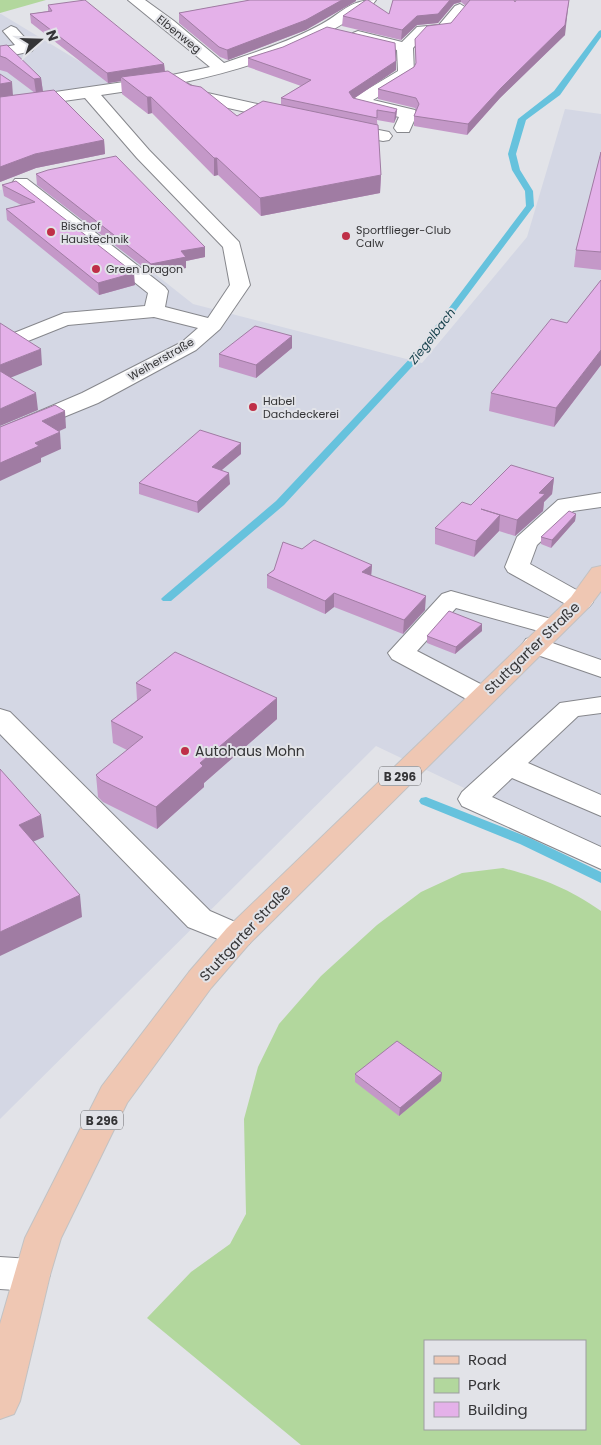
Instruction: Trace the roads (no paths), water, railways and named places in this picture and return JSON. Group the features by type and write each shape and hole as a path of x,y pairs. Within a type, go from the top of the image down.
{"main road":[{"name":"Stuttgarter Straße","path":"0,1401 15,1274 43,1238 114,1095 200,980 238,936 580,602 601,573"}],"street":[{"name":"Elbenweg","path":"135,0 169,24 222,69"},
{"path":"0,105 172,80 222,69 276,51 325,29 369,0"},
{"path":"403,128 409,114 359,102 406,73 405,46 422,30 444,29 460,9"},
{"path":"325,29 405,46"},
{"path":"0,53 26,48 11,31"},
{"path":"172,80 198,96 304,120"},
{"path":"13,86 32,101"},
{"name":"Weiherstraße","path":"0,436 90,398 188,346 213,325 240,285 232,246 134,156 90,93"},
{"path":"323,124 383,136"},
{"path":"43,174 14,185 158,291 154,311"},
{"path":"21,337 64,319 154,311 213,325"},
{"path":"580,602 517,567 526,542 566,505 601,500"},
{"path":"482,696 401,653 451,599 544,636 601,669"},
{"path":"601,705 570,709 472,799 601,859"},
{"path":"0,718 199,919 238,936"},
{"path":"509,765 601,806"}],"waterway":[{"name":"Ziegelbach","path":"167,599 280,503 418,355 530,206 529,191 516,170 512,154 522,119 557,93 601,32"},
{"path":"426,801 525,841 601,878"}],"place":[{"name":"Bischof Haustechnik","path":"51,232"},
{"name":"Sportflieger-Club Calw","path":"346,236"},
{"name":"Green Dragon","path":"96,269"},
{"name":"Habel Dachdeckerei","path":"253,407"},
{"name":"Autohaus Mohn","path":"185,751"}]}
